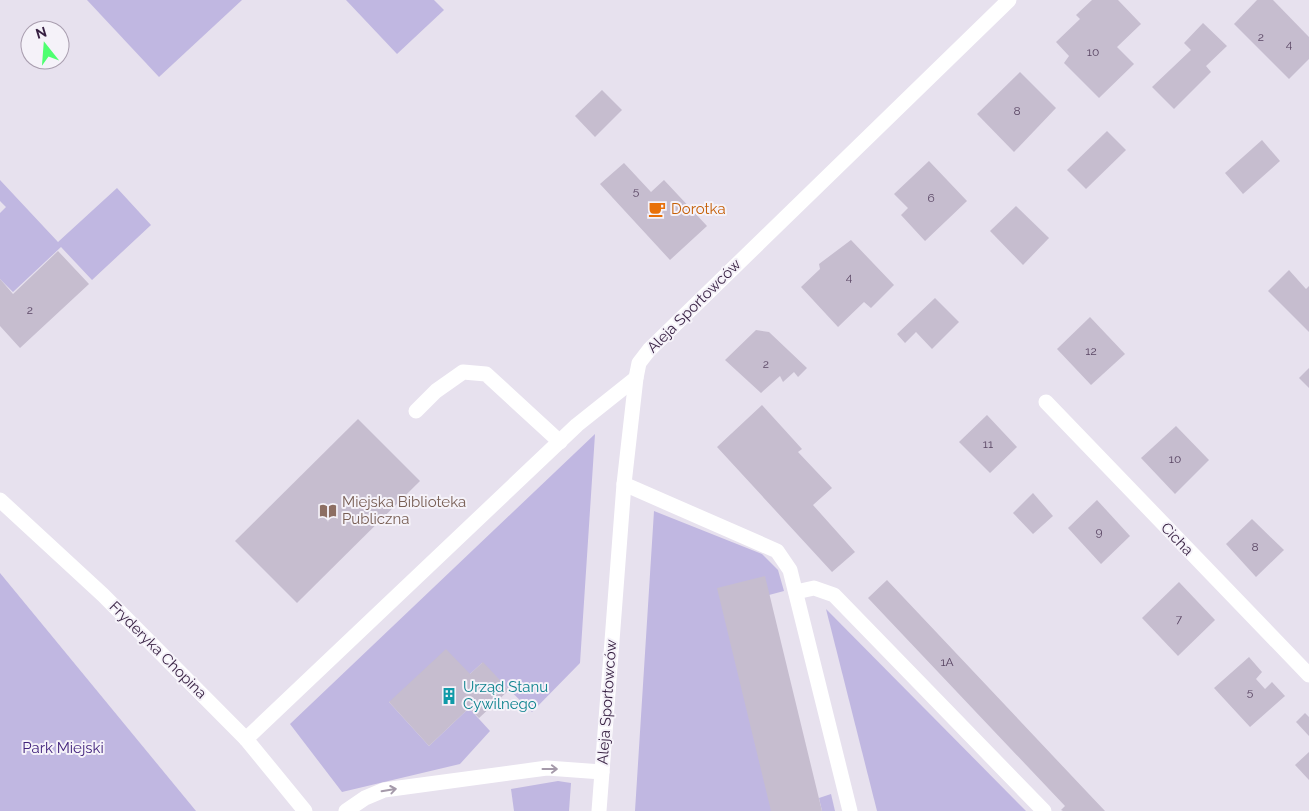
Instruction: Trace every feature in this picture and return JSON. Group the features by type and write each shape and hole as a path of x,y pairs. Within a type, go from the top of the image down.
{"street":[{"name":"Aleja Sportowców","path":"599,811 624,484 639,363 649,350 1009,0"},
{"path":"416,411 436,391 463,372 486,374 560,442"},
{"path":"246,739 560,442 636,378"},
{"name":"Cicha","path":"1046,402 1309,676"},
{"path":"624,484 777,551 790,570 850,811"},
{"name":"Fryderyka Chopina","path":"0,500 102,595 246,739 305,811"},
{"path":"796,592 814,588 834,595 1044,810"},
{"path":"346,811 365,798 384,790 547,768 602,772"}],"green space":[{"path":"87,0 242,0 159,77"},
{"path":"346,0 434,0 444,10 397,54"},
{"path":"0,180 58,242 117,188 151,225 92,280 61,247 13,292 0,279 0,213 6,207 0,201"},
{"path":"595,434 580,663 532,712 482,663 470,674 389,702 429,746 469,708 490,731 460,764 342,792 290,724"},
{"path":"654,511 762,554 778,570 784,591 769,595 771,811 635,811"},
{"name":"Park Miejski","path":"0,573 196,811 0,811"},
{"path":"826,609 1026,811 877,811"},
{"path":"558,781 571,783 569,811 514,811 511,789"},
{"path":"831,794 835,811 822,811 819,798"}],"building":[{"path":"1092,0 1118,0 1141,24 1117,47 1134,64 1099,98 1064,63 1069,56 1056,42 1080,19 1076,15"},
{"path":"1257,0 1273,0 1309,37 1309,59 1289,79 1234,24"},
{"path":"1203,23 1227,46 1206,66 1211,72 1174,109 1152,87 1191,50 1184,43"},
{"path":"1020,72 1056,108 1014,152 977,114"},
{"path":"602,90 622,110 595,137 575,116"},
{"path":"1107,131 1126,150 1086,189 1067,170"},
{"path":"1262,140 1280,161 1243,194 1225,173"},
{"path":"929,161 967,201 925,241 901,215 908,208 894,194"},
{"name":"Dorotka","path":"624,163 651,192 664,180 707,226 670,260 600,184"},
{"path":"1016,206 1049,238 1023,265 990,231"},
{"path":"851,240 894,285 871,308 864,302 838,327 801,287 820,269 819,264"},
{"path":"58,251 89,284 20,348 0,326 0,279 13,294"},
{"path":"1289,270 1306,289 1309,286 1309,332 1268,291"},
{"path":"935,298 959,322 932,349 916,332 905,343 897,334"},
{"path":"1090,317 1125,354 1091,385 1057,349"},
{"path":"756,330 769,332 807,368 798,377 794,372 783,382 780,376 761,393 725,360"},
{"path":"1309,368 1309,388 1299,378"},
{"path":"762,405 802,449 798,452 832,488 813,505 855,552 832,572 717,447"},
{"path":"987,415 1017,447 990,473 959,442"},
{"name":"Miejska Biblioteka Publiczna","path":"358,419 420,481 297,603 235,541"},
{"path":"1176,426 1209,460 1175,494 1141,458"},
{"path":"1033,493 1053,516 1033,534 1013,513"},
{"path":"1097,500 1130,536 1101,564 1068,528"},
{"path":"1252,519 1284,550 1256,577 1226,544"},
{"path":"765,576 822,811 771,811 717,588"},
{"path":"887,580 1105,811 1061,810 1065,806 868,598"},
{"path":"1179,582 1215,620 1178,656 1142,618"},
{"name":"Urząd Stanu Cywilnego","path":"446,649 470,674 483,662 509,690 479,718 469,708 429,746 389,702"},
{"path":"1249,657 1262,672 1256,679 1265,689 1272,682 1285,696 1250,727 1214,688"},
{"path":"1305,713 1309,717 1309,736 1296,722"},
{"path":"1309,752 1309,780 1295,765"}],"place":[{"name":"Dorotka","path":"657,209"},
{"name":"Miejska Biblioteka Publiczna","path":"328,511"},
{"name":"Urząd Stanu Cywilnego","path":"449,696"}]}
